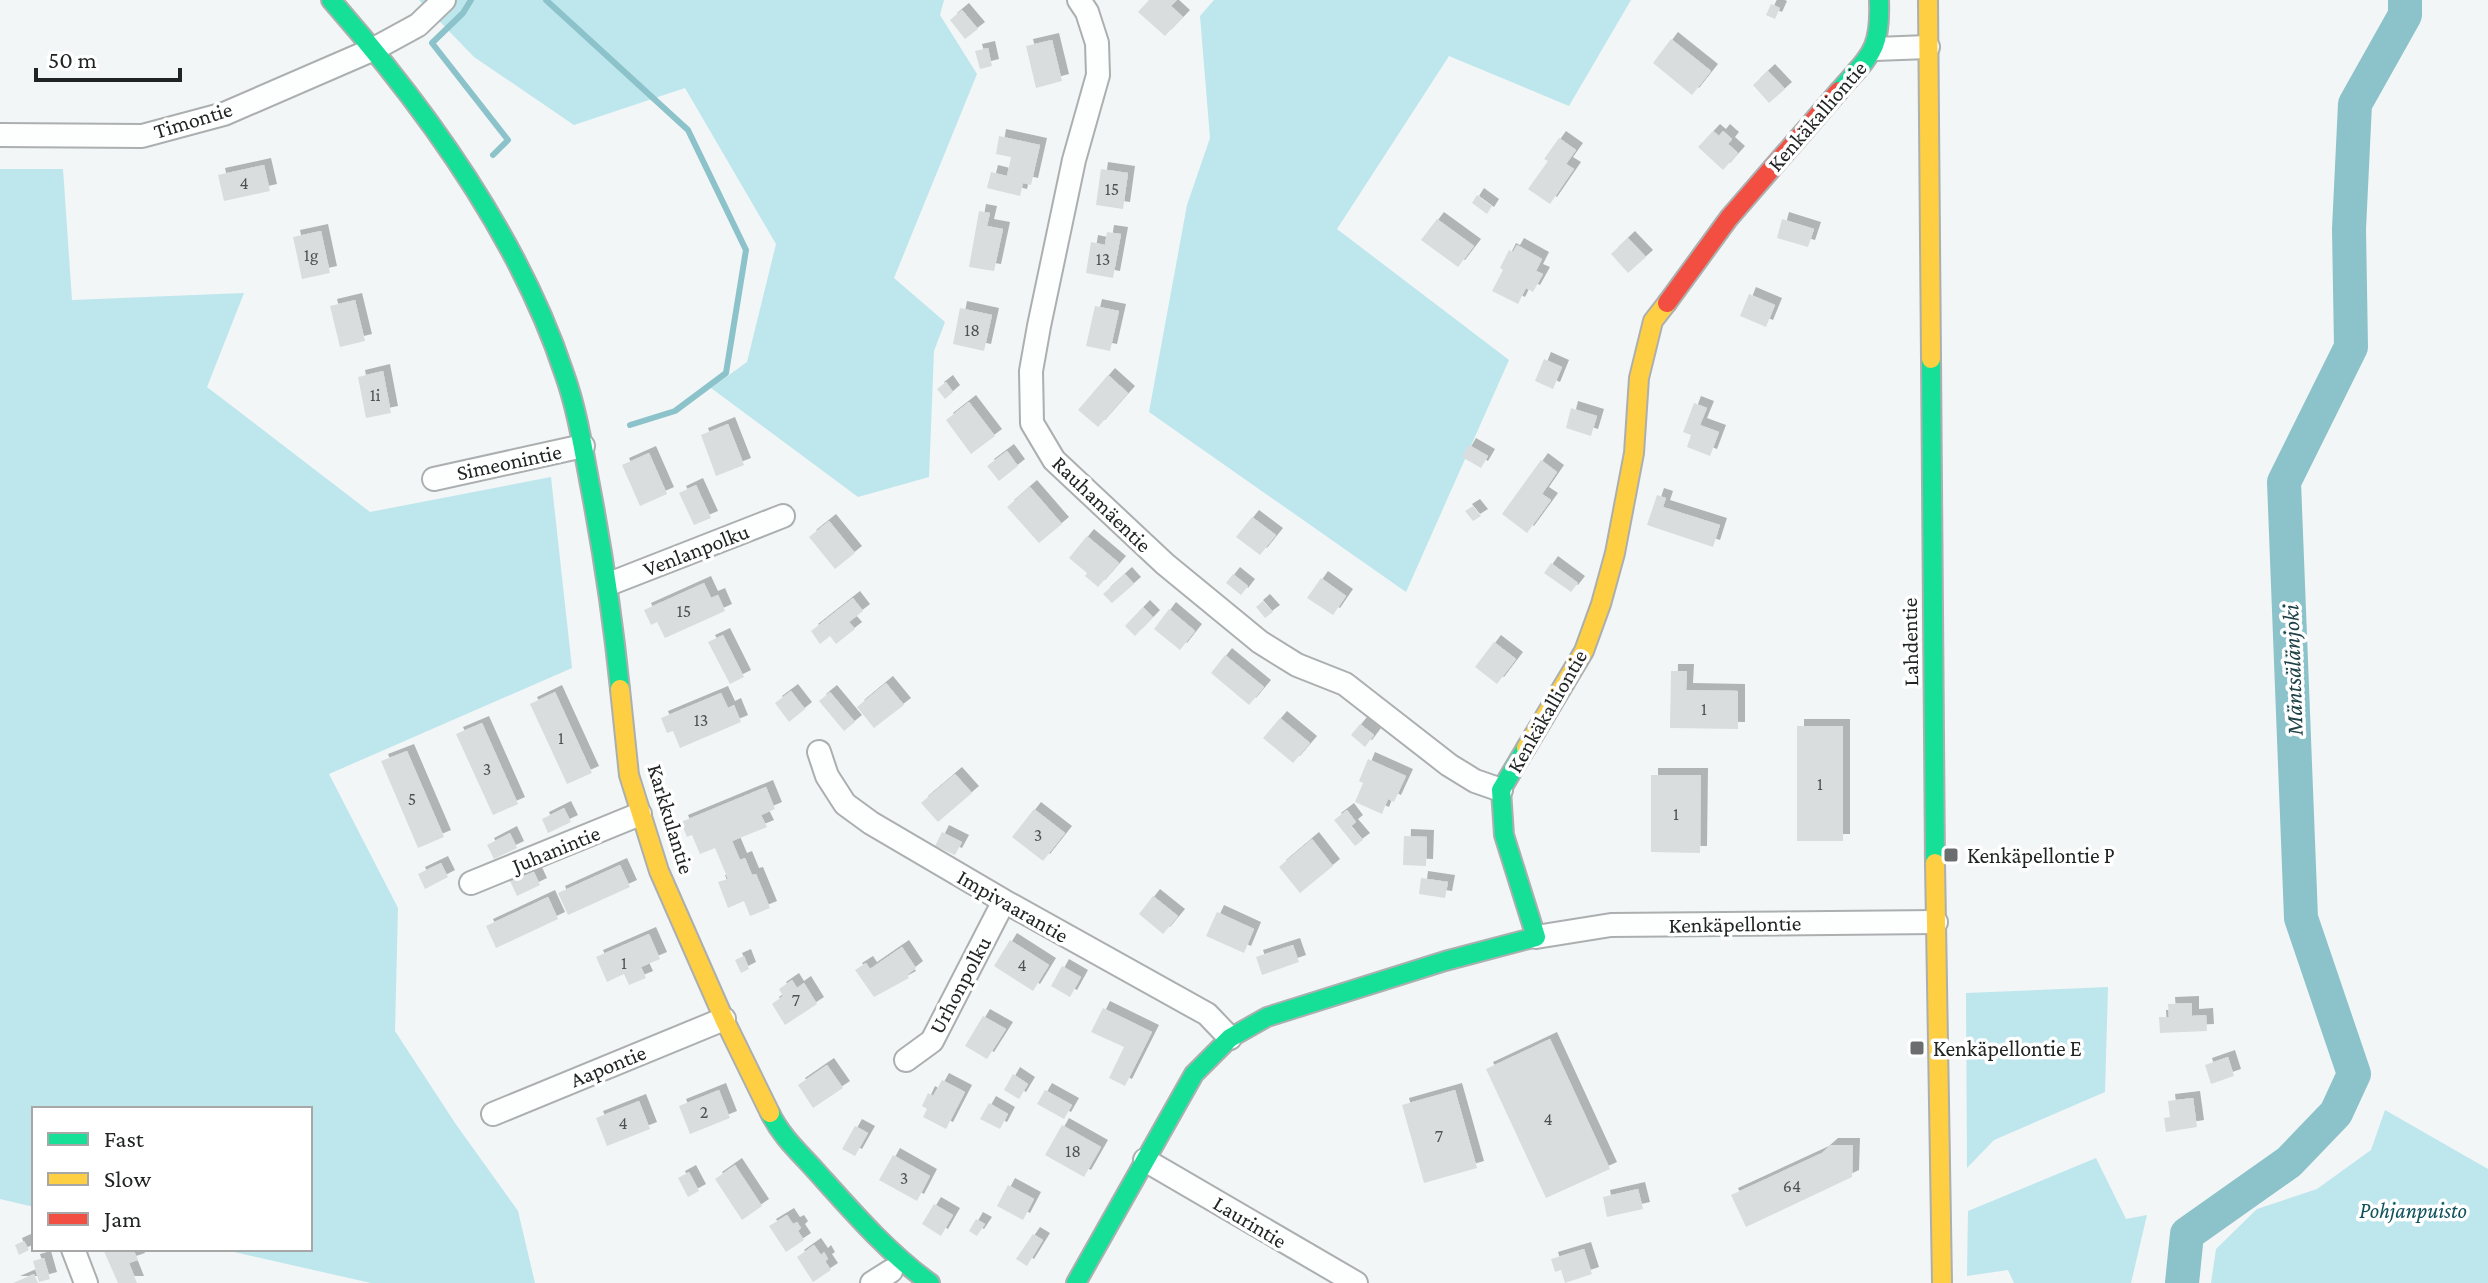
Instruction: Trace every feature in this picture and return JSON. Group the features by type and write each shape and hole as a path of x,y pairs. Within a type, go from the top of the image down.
{"street":[{"name":"Karkkulantie","path":"331,0 374,49 479,195 534,295 565,374 583,446 609,584 629,775 659,871 724,1019 778,1129 853,1211 912,1270 930,1283"},
{"name":"Timontie","path":"0,135 142,136 224,114 374,49 418,25 444,0"},
{"name":"Rauhamäentie","path":"1079,0 1087,12 1097,43 1098,75 1074,160 1039,326 1031,371 1032,423 1054,460 1165,564 1260,642 1297,665 1345,684 1449,765 1475,781 1501,790"},
{"name":"Kenkäkalliontie","path":"1536,937 1504,835 1501,790 1584,651 1601,604 1615,553 1631,467 1639,378 1653,321 1729,218 1875,49 1880,22 1879,0"},
{"name":"Lahdentie","path":"1928,0 1942,1283"},
{"name":"Kenkäkalliontie","path":"1875,49 1928,47"},
{"name":"Simeonintie","path":"434,479 583,446"},
{"name":"Venlanpolku","path":"609,584 783,516"},
{"name":"Impivaarantie","path":"819,752 827,776 845,804 904,843 1207,1014 1230,1038"},
{"name":"Juhanintie","path":"471,883 640,814"},
{"name":"Urhonpolku","path":"906,1060 932,1041 1004,901"},
{"name":"Kenkäpellontie","path":"1536,937 1611,925 1936,922"},
{"path":"1076,1283 1194,1074 1230,1038 1267,1017 1445,961 1536,937"},
{"name":"Aapontie","path":"493,1114 724,1019"},
{"name":"Laurintie","path":"1145,1160 1356,1283"},
{"path":"74,1251 86,1283"}],"green space":[{"path":"419,0 944,0 940,15 977,74 894,278 945,322 934,351 929,477 858,497 711,388 747,362 776,244 685,88 574,125 474,57"},
{"path":"1214,0 1631,0 1569,106 1449,56 1337,229 1509,360 1406,592 1149,412 1187,205 1210,138 1200,16"},
{"path":"0,169 63,169 72,300 244,293 207,387 370,512 551,477 572,668 329,774 398,908 395,1031 518,1211 535,1283 371,1283 230,1251 312,1251 312,1107 32,1107 32,1207 0,1199"},
{"path":"2108,987 2105,1092 1994,1140 1967,1168 1966,993"},
{"name":"Pohjanpuisto","path":"2385,1110 2488,1169 2488,1283 2211,1283 2216,1249 2257,1209 2317,1189 2371,1150"},
{"path":"2096,1158 2126,1219 2147,1215 2131,1283 2014,1283 2008,1270 1967,1276 1968,1211"}],"building":[{"path":"1149,0 1177,0 1171,6 1183,17 1165,36 1138,12"},
{"path":"1771,4 1780,8 1775,19 1766,15"},
{"path":"962,10 978,29 965,39 950,20"},
{"path":"1671,39 1711,71 1692,95 1653,63"},
{"path":"1052,40 1062,81 1036,88 1026,46"},
{"path":"988,48 992,66 980,69 975,51"},
{"path":"1768,71 1785,89 1769,103 1753,85"},
{"path":"1713,131 1719,136 1723,131 1732,139 1728,144 1738,153 1723,170 1698,147"},
{"path":"999,136 1040,145 1031,185 1023,183 1020,196 987,188 991,172 1007,176 1011,157 996,154"},
{"path":"1559,138 1576,150 1566,164 1574,169 1550,204 1528,189 1548,161 1544,159"},
{"path":"264,165 270,191 224,201 218,175"},
{"path":"1101,169 1128,173 1123,209 1096,205"},
{"path":"1477,195 1492,206 1487,214 1472,203"},
{"path":"979,211 990,213 987,226 1003,229 994,271 969,267"},
{"path":"1437,219 1474,246 1458,267 1421,240"},
{"path":"1782,219 1814,229 1808,247 1777,238"},
{"path":"321,231 330,273 302,279 293,237"},
{"path":"1107,232 1121,234 1113,278 1086,273 1091,242 1105,245"},
{"path":"1628,238 1646,257 1628,273 1611,254"},
{"path":"1517,245 1542,259 1536,271 1543,274 1533,292 1526,288 1518,304 1492,291 1509,250 1513,252"},
{"path":"1749,294 1775,305 1766,327 1740,316"},
{"path":"355,300 365,341 340,347 330,306"},
{"path":"1095,306 1119,311 1110,351 1086,346"},
{"path":"960,308 992,315 984,351 953,344"},
{"path":"1544,359 1562,367 1553,389 1535,381"},
{"path":"383,371 391,413 366,418 358,377"},
{"path":"1108,375 1128,393 1098,427 1078,410"},
{"path":"946,382 953,392 945,399 937,389"},
{"path":"969,402 995,436 971,454 946,420"},
{"path":"1694,403 1707,408 1700,425 1719,432 1710,456 1687,447 1691,435 1683,432"},
{"path":"1571,408 1597,416 1591,436 1566,428"},
{"path":"728,424 744,465 716,476 701,435"},
{"path":"1469,445 1488,456 1481,468 1462,457"},
{"path":"1007,451 1018,466 999,481 987,466"},
{"path":"649,453 667,494 640,506 622,465"},
{"path":"1541,460 1557,472 1542,494 1551,500 1527,533 1502,514"},
{"path":"696,485 711,518 694,525 679,493"},
{"path":"1030,487 1062,524 1039,543 1007,507"},
{"path":"1657,495 1666,498 1663,507 1720,525 1713,547 1647,525"},
{"path":"1473,506 1481,516 1473,521 1465,511"},
{"path":"1252,517 1276,535 1260,555 1236,537"},
{"path":"829,521 855,553 835,569 809,537"},
{"path":"1087,536 1119,563 1098,587 1069,558"},
{"path":"1551,563 1578,583 1571,592 1544,573"},
{"path":"1125,574 1134,584 1112,603 1103,594"},
{"path":"1233,574 1248,586 1241,595 1226,583"},
{"path":"1321,578 1346,596 1333,615 1307,598"},
{"path":"704,583 711,598 718,595 725,611 665,638 657,622 651,625 644,610"},
{"path":"853,598 863,611 849,622 855,629 836,644 830,636 820,644 811,631"},
{"path":"1263,601 1273,612 1265,618 1256,607"},
{"path":"1143,607 1153,617 1135,636 1125,626"},
{"path":"1169,609 1195,631 1180,650 1154,629"},
{"path":"723,635 744,677 730,684 708,642"},
{"path":"1494,642 1516,659 1497,684 1475,667"},
{"path":"1225,655 1264,687 1249,705 1211,673"},
{"path":"1671,671 1687,671 1686,690 1738,691 1738,729 1670,728"},
{"path":"886,683 904,705 874,728 857,707"},
{"path":"791,691 805,709 789,722 775,703"},
{"path":"555,692 592,773 567,784 530,704"},
{"path":"830,692 855,722 844,731 819,701"},
{"path":"721,693 728,708 734,705 741,722 680,748 673,731 667,733 661,718"},
{"path":"1280,718 1310,743 1293,763 1263,738"},
{"path":"482,723 518,804 493,815 456,734"},
{"path":"1360,724 1374,735 1365,747 1351,735"},
{"path":"1797,726 1843,726 1843,841 1797,841"},
{"path":"407,751 444,837 418,848 381,761"},
{"path":"1368,759 1406,776 1394,802 1388,799 1382,814 1355,802"},
{"path":"955,774 972,793 938,822 921,803"},
{"path":"1651,775 1701,775 1700,853 1651,852"},
{"path":"766,787 775,809 761,815 767,827 732,841 740,860 745,858 752,875 756,874 770,908 750,916 744,901 728,908 718,882 728,879 715,848 700,854 692,835 687,837 681,822"},
{"path":"564,808 571,822 548,833 542,819"},
{"path":"1034,809 1065,833 1043,861 1012,837"},
{"path":"1347,810 1356,822 1351,826 1363,840 1355,846 1334,820"},
{"path":"942,832 962,842 955,855 935,846"},
{"path":"510,833 517,848 494,859 487,845"},
{"path":"1404,836 1427,837 1426,866 1403,865"},
{"path":"1312,839 1333,866 1300,893 1279,867"},
{"path":"441,863 448,877 425,889 418,874"},
{"path":"620,865 630,887 568,915 558,893"},
{"path":"533,870 540,885 517,896 510,881"},
{"path":"1421,878 1448,882 1445,898 1419,894"},
{"path":"1153,896 1178,916 1163,934 1139,914"},
{"path":"548,897 558,919 496,948 486,926"},
{"path":"1217,912 1254,929 1244,953 1206,936"},
{"path":"649,934 660,959 641,967 646,978 629,985 624,974 607,982 596,957"},
{"path":"1010,940 1049,965 1033,991 994,966"},
{"path":"1293,945 1299,962 1262,975 1256,957"},
{"path":"902,947 916,968 907,975 909,978 874,997 855,970 866,963 870,969"},
{"path":"744,956 749,969 741,973 735,960"},
{"path":"1062,966 1081,977 1070,997 1051,986"},
{"path":"792,980 797,988 804,983 817,1004 785,1025 772,1004 783,996 779,989"},
{"path":"2192,1003 2192,1016 2206,1015 2207,1031 2160,1033 2159,1017 2169,1017 2168,1004"},
{"path":"1103,1008 1152,1032 1125,1086 1109,1078 1124,1047 1091,1032"},
{"path":"983,1016 1006,1029 987,1059 965,1046"},
{"path":"1550,1039 1610,1169 1546,1198 1486,1069"},
{"path":"2228,1057 2234,1076 2211,1084 2205,1065"},
{"path":"827,1065 843,1088 813,1108 798,1085"},
{"path":"1013,1074 1028,1084 1019,1099 1004,1090"},
{"path":"942,1080 965,1092 946,1129 923,1117 927,1109 922,1106 928,1093 933,1096"},
{"path":"719,1090 730,1118 690,1134 679,1106"},
{"path":"1045,1090 1072,1105 1064,1119 1037,1104"},
{"path":"1455,1090 1477,1168 1424,1183 1402,1105"},
{"path":"2193,1098 2197,1127 2166,1132 2164,1118 2170,1117 2168,1101"},
{"path":"639,1101 650,1129 607,1146 596,1118"},
{"path":"989,1103 1008,1114 1000,1129 980,1119"},
{"path":"1062,1125 1101,1147 1084,1177 1045,1155"},
{"path":"855,1126 868,1133 855,1156 842,1149"},
{"path":"1831,1145 1853,1145 1852,1177 1746,1227 1731,1195 1822,1153"},
{"path":"893,1155 930,1176 917,1201 879,1180"},
{"path":"735,1165 762,1206 742,1220 715,1179"},
{"path":"689,1172 699,1191 688,1197 678,1178"},
{"path":"1008,1185 1034,1199 1023,1220 997,1206"},
{"path":"1638,1189 1643,1209 1607,1217 1603,1197"},
{"path":"934,1204 953,1215 941,1236 922,1224"},
{"path":"787,1215 793,1224 797,1222 804,1240 786,1252 769,1226"},
{"path":"976,1219 985,1224 977,1236 969,1231"},
{"path":"1033,1234 1043,1240 1027,1266 1016,1259"},
{"path":"24,1241 29,1250 19,1255 15,1245"},
{"path":"814,1245 821,1255 824,1252 831,1270 813,1282 797,1257"},
{"path":"1584,1249 1592,1274 1565,1283 1561,1270 1555,1272 1551,1259"},
{"path":"104,1251 134,1251 138,1260 129,1263 137,1283 118,1283"},
{"path":"44,1258 50,1279 39,1282 33,1261"},
{"path":"34,1274 38,1283 13,1283"}],"waterway":[{"path":"471,0 463,13 432,43 508,140 493,155"},
{"path":"546,0 688,130 746,250 726,373 675,411 630,425"},
{"name":"Mäntsälänjoki","path":"2182,1283 2187,1234 2289,1162 2336,1113 2354,1074 2301,918 2284,482 2351,347 2349,229 2355,104 2405,15 2405,0"}],"traffic: fast":[{"path":"331,0 401,84 466,176 522,272 545,322 569,387 579,429 603,561 620,689"},
{"path":"1839,91 1859,69 1875,42 1879,0"},
{"path":"1931,359 1935,863"},
{"path":"1076,1283 1194,1074 1230,1038 1267,1017 1445,961 1536,937 1504,835 1501,790 1526,748"},
{"path":"770,1113 791,1144 856,1215 899,1258 930,1283"}],"traffic: slow":[{"path":"1928,0 1931,359"},
{"path":"1526,748 1584,651 1601,604 1615,553 1634,453 1639,378 1653,321 1667,303"},
{"path":"620,689 629,775 659,871 724,1019 770,1113"},
{"path":"1935,863 1942,1283"}],"traffic: jam":[{"path":"1667,303 1729,218 1839,91"}],"place":[{"name":"Kenkäpellontie P","path":"1951,855"},
{"name":"Kenkäpellontie E","path":"1917,1048"}]}
